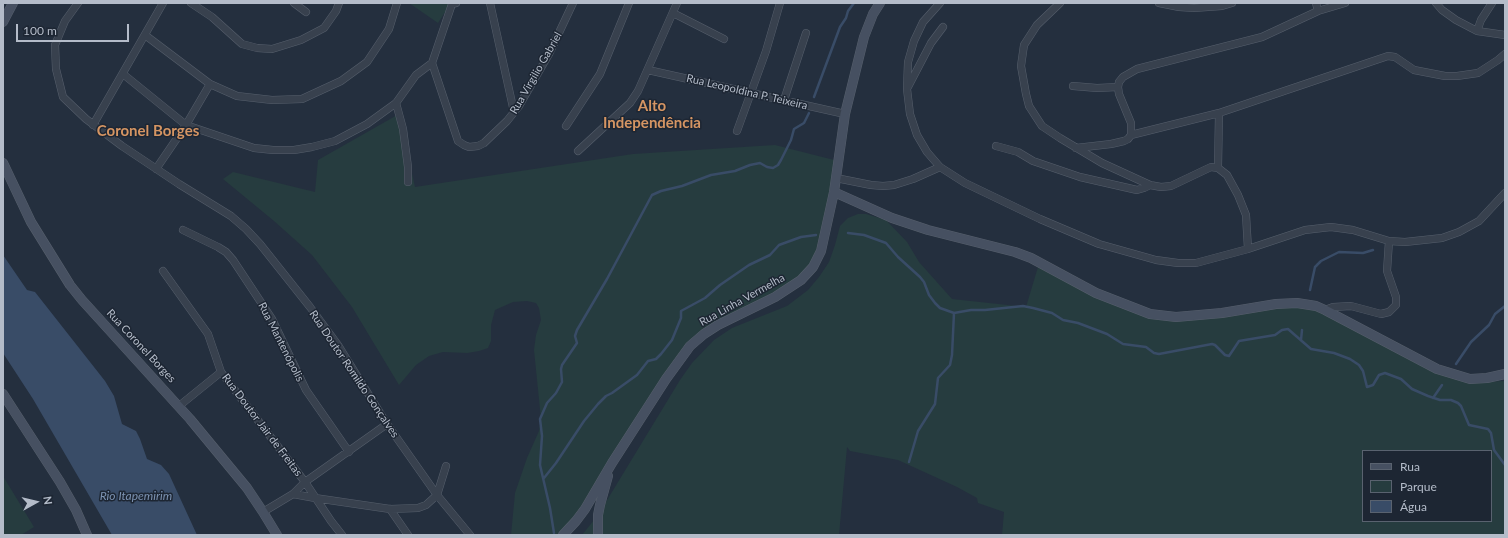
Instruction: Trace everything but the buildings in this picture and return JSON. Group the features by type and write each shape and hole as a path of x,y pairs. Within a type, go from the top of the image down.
{"street":[{"path":"3,22 13,3"},
{"name":"Rua Doutor Romildo Gonçalves","path":"78,3 64,21 55,45 56,68 63,97 93,125 156,169 231,216 260,244 338,345 387,424 436,495 470,535"},
{"path":"93,125 163,3"},
{"path":"191,3 212,18 242,44 257,48 272,49 301,40 324,28 336,11 339,3"},
{"path":"294,3 306,12"},
{"path":"145,35 210,84 237,96 272,100 302,99 341,81 367,62 389,29 397,3"},
{"path":"123,74 186,125 254,148 274,150 312,148 334,141 367,124 396,103 416,75 432,63 452,4 456,3"},
{"path":"490,3 514,112"},
{"name":"Rua Virgilio Gabriel","path":"432,63 458,141 469,147 478,146 484,143 514,112 549,54 573,3"},
{"path":"566,126 600,74 629,3"},
{"path":"578,151 630,103 638,91 648,70 677,3"},
{"path":"737,131 766,50 780,3"},
{"name":"Rua Linha Vermelha","path":"612,463 666,379 690,346 718,325 776,297 801,280 813,266 821,251 834,192 845,114 864,37 873,14 880,3"},
{"path":"940,3 923,22 914,40 908,62 907,89 910,114 917,135 927,152 940,167 965,183 1040,219 1099,244 1156,260 1196,264 1305,230 1331,227 1353,230 1388,241 1405,242 1442,238 1459,232 1479,221 1505,193"},
{"path":"1060,3 1037,25 1024,46 1021,66 1029,106 1042,126 1102,163 1150,185 1161,187 1171,186 1211,167 1218,168 1227,176 1238,195 1246,215 1248,249"},
{"path":"1159,3 1194,8 1222,6 1232,3"},
{"path":"1316,3 1318,11"},
{"path":"1131,135 1131,123 1119,94 1118,87 1119,82 1123,77 1137,70 1262,38 1318,11 1345,3"},
{"path":"1436,3 1442,10 1456,20 1477,31 1505,35"},
{"path":"1477,31 1481,20 1492,3"},
{"path":"673,13 724,39"},
{"path":"907,89 931,43 943,27"},
{"path":"784,100 806,33"},
{"path":"1076,148 1124,141 1131,135 1219,113 1388,56 1395,57 1414,70 1445,76 1457,76 1478,73 1505,54"},
{"name":"Rua Leopoldina P. Teixeira","path":"648,70 845,114"},
{"path":"156,169 186,125 210,84"},
{"path":"1073,86 1097,88 1118,87"},
{"path":"396,103 403,128 408,167 408,182"},
{"path":"1218,168 1219,113"},
{"path":"996,146 1018,152 1034,161 1080,177 1137,190 1150,185"},
{"name":"Rua Coronel Borges","path":"3,163 31,222 70,284 82,300 179,406 247,488 277,535"},
{"path":"836,178 883,186 913,179 940,167"},
{"path":"834,192 866,208 892,218 928,230 1015,252 1031,258 1096,293 1150,314 1176,317 1222,313 1276,304 1298,303 1316,306 1437,369 1470,379 1487,378 1505,374"},
{"name":"Rua Mantenópolis","path":"183,230 218,247 226,252 233,260 272,319 306,390 349,452"},
{"path":"1325,310 1333,307 1351,306 1381,314 1389,312 1396,304 1396,298 1387,271 1388,241"},
{"name":"Rua Doutor Jair de Freitas","path":"163,271 208,334 221,372 305,482 331,522 342,535"},
{"path":"179,406 221,372"},
{"path":"3,394 60,482 76,510 86,535"},
{"path":"263,512 293,494 305,482 387,424"},
{"path":"563,535 585,509 612,463"},
{"path":"598,535 600,504 612,463"},
{"path":"293,494 390,509 418,508 426,505 436,495 446,466"},
{"path":"390,509 408,535"}],"green space":[{"path":"409,3 451,3 438,23"},
{"path":"399,114 415,187 633,154 775,145 838,161 824,234 806,272 774,297 726,316 698,337 563,535 511,535 515,493 527,458 539,431 541,419 534,350 536,335 541,320 539,308 536,303 527,301 513,302 495,310 491,325 491,341 488,348 467,353 443,352 429,356 416,365 399,385 352,307 312,255 223,179 233,172 315,192 318,160"},
{"path":"858,214 866,214 886,220 907,242 919,262 952,299 1026,307 1038,267 1099,299 1154,317 1286,305 1318,310 1431,371 1482,382 1505,381 1505,535 1002,535 1004,512 978,503 977,498 957,487 898,460 850,451 847,447 839,535 582,535 598,515 680,380 692,363 714,340 732,328 787,306 808,290 829,262 840,226 848,218"},
{"path":"3,476 34,527 21,535 3,535"}],"water":[{"name":"Rio Itapemirim","path":"3,255 27,290 35,292 105,381 114,396 122,424 136,431 147,459 161,465 169,474 197,535 112,535 33,399 3,353"}],"waterway":[{"path":"814,97 840,27 854,3"},
{"path":"554,533 540,465 542,436 540,419 547,403 556,393 562,382 562,365 577,343 575,336 577,330 607,279 652,195 711,175 735,171 750,165 760,163 767,167 773,168 778,165 781,160 791,140 794,129 804,123 809,113"},
{"path":"848,233 864,235 886,243 898,257 920,277 935,303 940,308 954,313 971,310 1023,306 1052,313 1063,320 1078,323 1107,334 1123,344 1146,347 1154,353 1159,354 1212,344 1225,355 1229,356 1239,341 1275,335 1282,330 1288,329 1311,349 1334,353 1350,359 1359,365 1363,371 1367,387 1373,385 1379,375 1385,373 1401,379 1412,389 1428,396 1440,400 1451,400 1458,403 1461,406 1469,425 1488,429 1491,433 1494,450 1505,465"},
{"path":"544,478 556,463 584,421 598,404 606,396 637,375 648,361 656,359 661,354 672,340 681,318 681,311 705,298 720,285 749,265 770,255 779,245 801,237 816,235"},
{"path":"1310,290 1315,267 1321,261 1339,252 1363,253 1373,250"},
{"path":"1456,364 1471,342 1489,325 1495,314 1505,306"},
{"path":"909,462 918,431 935,404 938,378 950,365 952,355 954,313"},
{"path":"1301,340 1302,330"},
{"path":"1433,398 1442,385"}],"district":[{"name":"Alto Independência","path":"652,114"},
{"name":"Coronel Borges","path":"148,131"}]}
